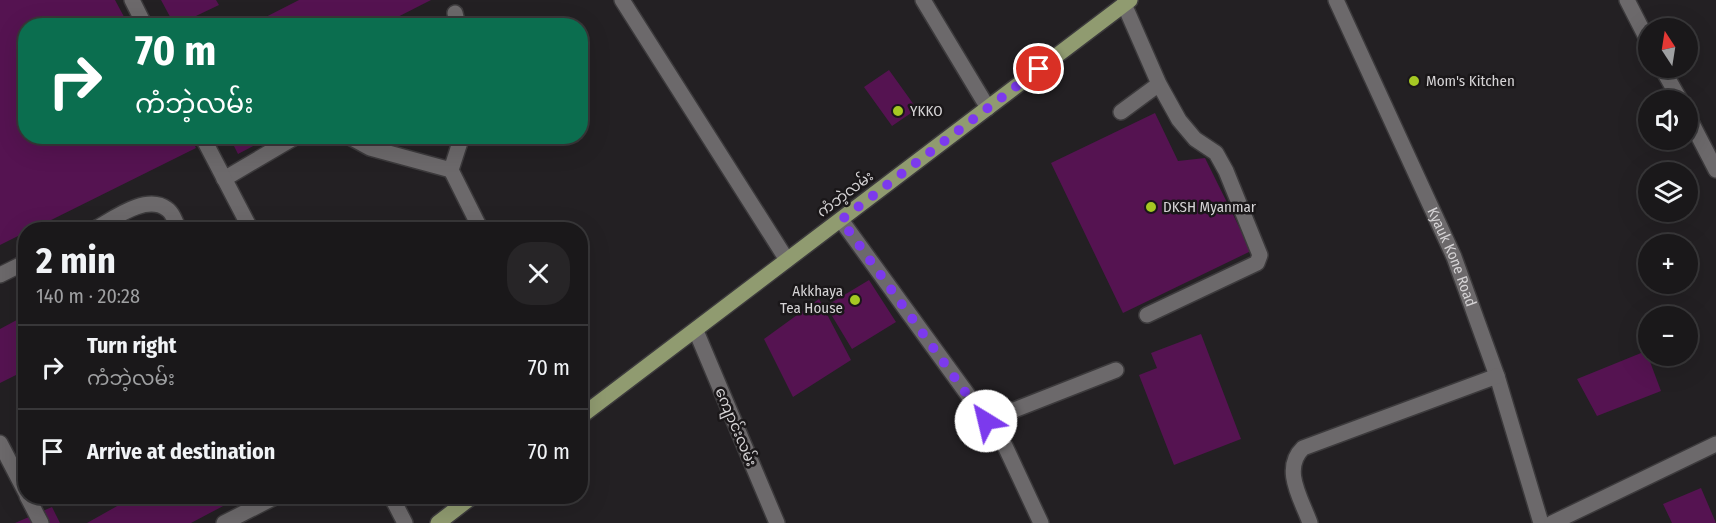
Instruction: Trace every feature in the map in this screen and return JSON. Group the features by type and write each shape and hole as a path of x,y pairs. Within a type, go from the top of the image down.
{"main road":[{"name":"ကံဘဲ့လမ်း","path":"588,411 1127,2"},
{"path":"438,523 463,504"}],"street":[{"path":"132,0 141,18"},
{"path":"622,0 787,260"},
{"path":"923,0 988,108"},
{"name":"Kyauk Kone Road","path":"1336,0 1454,257 1497,376 1541,523"},
{"path":"1627,0 1638,21"},
{"path":"1127,2 1159,84 1179,120 1195,139 1216,153 1231,181 1260,255 1257,263 1147,315"},
{"path":"1121,112 1159,84"},
{"path":"1698,135 1716,170"},
{"path":"206,144 247,222"},
{"path":"224,179 283,144"},
{"path":"363,144 451,170"},
{"path":"459,144 451,170 477,222"},
{"path":"109,222 144,204 158,204 169,210 175,222"},
{"path":"841,220 1005,446 1041,523"},
{"path":"0,275 18,266"},
{"name":"ကျောင်းလမ်း","path":"696,330 777,523"},
{"path":"986,421 1116,370"},
{"path":"1310,523 1292,467 1303,448 1497,376"},
{"path":"0,443 18,479"},
{"path":"1552,523 1716,444"},
{"path":"31,504 41,523"},
{"path":"224,523 261,504"},
{"path":"395,504 405,523"}],"building":[{"path":"0,0 115,0 125,18 18,18 18,144 194,144 196,148 47,222 18,222 18,236 0,245"},
{"path":"161,0 216,0 219,5 192,18 171,18"},
{"path":"299,0 431,0 396,18 264,18"},
{"path":"889,70 917,109 892,126 864,87"},
{"name":"DKSH Myanmar","path":"1155,113 1178,161 1205,158 1251,251 1123,313 1051,163"},
{"path":"233,144 257,144 238,154"},
{"path":"869,280 896,322 852,349 826,306"},
{"path":"819,299 851,360 793,397 764,339"},
{"path":"18,319 18,374 0,383 0,329"},
{"path":"1201,334 1241,439 1174,465 1139,375 1157,368 1151,353"},
{"path":"1638,354 1638,366 1652,366 1661,391 1597,416 1577,379"},
{"path":"1701,488 1716,523 1672,523 1663,504"},
{"path":"121,504 227,504 191,523 87,523"},
{"path":"52,507 60,523 15,523"}],"place":[{"name":"Mom's Kitchen","path":"1414,81"},
{"name":"YKKO","path":"898,111"},
{"name":"DKSH Myanmar","path":"1151,207"},
{"name":"Akkhaya Tea House","path":"855,300"}],"route":[{"path":"986,421 841,220 1039,69"}]}
